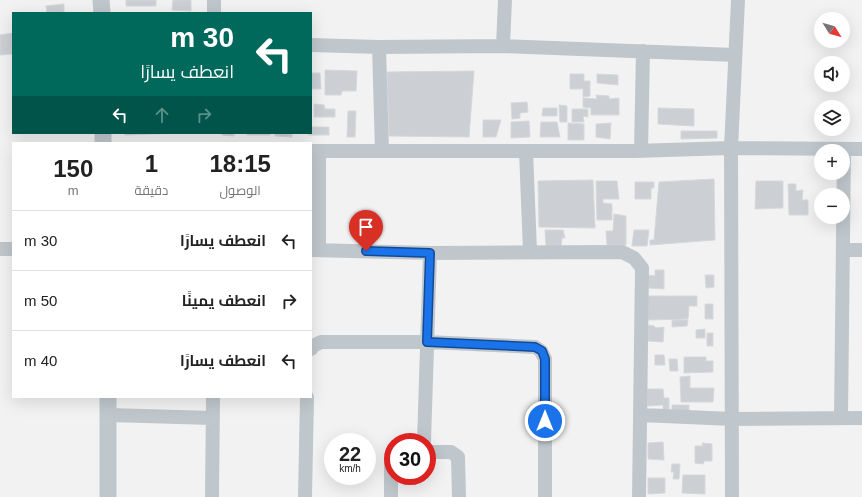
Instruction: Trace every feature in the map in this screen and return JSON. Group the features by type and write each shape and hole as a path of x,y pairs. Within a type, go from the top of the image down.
{"street":[{"path":"102,0 102,12"},
{"path":"214,0 214,12"},
{"path":"503,46 505,0"},
{"path":"732,497 731,148 738,0"},
{"path":"312,45 379,47 503,46 736,55"},
{"path":"379,47 382,151"},
{"path":"641,151 643,52"},
{"path":"639,497 642,268 634,258 622,252 530,251 430,253 315,249 315,151 641,151 731,148 814,149"},
{"path":"850,149 862,149"},
{"path":"526,151 530,251"},
{"path":"842,418 844,180"},
{"path":"0,249 12,249"},
{"path":"843,250 862,250"},
{"path":"424,433 430,253"},
{"path":"312,348 321,342 427,342 535,347 542,351 545,359 545,497"},
{"path":"108,398 108,497"},
{"path":"212,497 213,398"},
{"path":"305,497 308,398"},
{"path":"108,415 213,418"},
{"path":"641,415 732,419 862,418"},
{"path":"436,452 451,452 458,457 459,497"},
{"path":"391,485 391,497"}],"building":[{"path":"126,0 156,0 156,6 126,6"},
{"path":"173,0 191,0 191,11 172,10"},
{"path":"64,4 64,12 47,12 46,6"},
{"path":"12,33 12,54 0,55 0,35"},
{"path":"325,70 357,71 356,91 342,91 341,95 325,95"},
{"path":"474,71 469,137 389,136 387,72"},
{"path":"312,73 320,73 321,89 312,89"},
{"path":"570,74 584,74 584,81 590,81 590,96 583,97 583,89 570,89"},
{"path":"597,74 618,75 618,85 597,83"},
{"path":"596,95 609,96 609,99 619,98 619,115 591,115 591,108 583,107 583,98 597,99"},
{"path":"527,102 528,112 520,113 520,118 512,119 511,103"},
{"path":"314,104 324,105 325,109 335,109 335,117 314,117"},
{"path":"559,105 567,106 567,122 560,122"},
{"path":"543,108 557,108 557,116 542,116"},
{"path":"658,108 694,109 694,126 658,124"},
{"path":"572,109 588,109 588,117 583,116 584,122 572,122"},
{"path":"348,111 356,111 355,137 347,137"},
{"path":"483,120 501,120 496,137 483,137"},
{"path":"529,121 530,137 511,138 511,122"},
{"path":"541,122 557,122 560,137 540,137"},
{"path":"568,123 584,124 584,140 568,140"},
{"path":"611,123 610,139 596,137 596,124"},
{"path":"312,127 329,127 329,135 308,135 312,134"},
{"path":"681,131 717,131 717,138 681,139"},
{"path":"125,134 152,134 125,135"},
{"path":"234,134 234,136 222,135"},
{"path":"247,134 270,134 270,135"},
{"path":"275,134 292,134 292,137 275,136"},
{"path":"714,179 715,240 650,245 650,240 654,240 659,182"},
{"path":"593,180 595,228 539,227 538,181"},
{"path":"596,181 617,181 619,199 603,199 603,203 612,204 612,220 597,220"},
{"path":"756,181 783,181 783,208 755,209"},
{"path":"635,182 654,182 654,188 651,188 651,199 635,199"},
{"path":"788,184 796,184 796,191 803,190 802,200 808,200 808,215 789,215"},
{"path":"614,214 626,216 626,245 607,245 606,231 613,231"},
{"path":"545,230 563,230 565,238 562,238 561,246 546,246"},
{"path":"634,230 649,230 647,246 632,246"},
{"path":"655,270 664,270 664,289 649,288 647,275 655,276"},
{"path":"705,275 714,275 714,287 706,288"},
{"path":"648,296 697,296 697,306 689,306 688,319 648,320"},
{"path":"705,304 713,304 713,319 705,319"},
{"path":"672,320 688,320 687,326 672,327"},
{"path":"648,325 656,328 664,327 663,342 648,341"},
{"path":"705,329 705,338 696,338 696,330"},
{"path":"707,333 713,333 713,346 707,346"},
{"path":"655,355 664,355 665,365 655,365"},
{"path":"684,357 706,357 706,361 713,361 713,372 684,373"},
{"path":"669,359 677,359 678,371 670,371"},
{"path":"690,376 690,388 714,388 713,402 681,402 680,377"},
{"path":"647,389 663,389 664,398 669,398 669,411 663,411 663,405 647,406"},
{"path":"672,405 689,405 689,412 672,412"},
{"path":"663,442 664,460 648,459 648,443"},
{"path":"702,443 712,444 712,461 704,461 703,464 695,463 695,446 703,446"},
{"path":"672,464 680,464 679,479 673,479 674,472 671,472"},
{"path":"683,475 705,475 705,494 682,493"},
{"path":"648,478 665,478 665,493 648,494"}],"route":[{"path":"366,251 430,253 427,342 535,347 542,351 545,359 545,421"}]}
